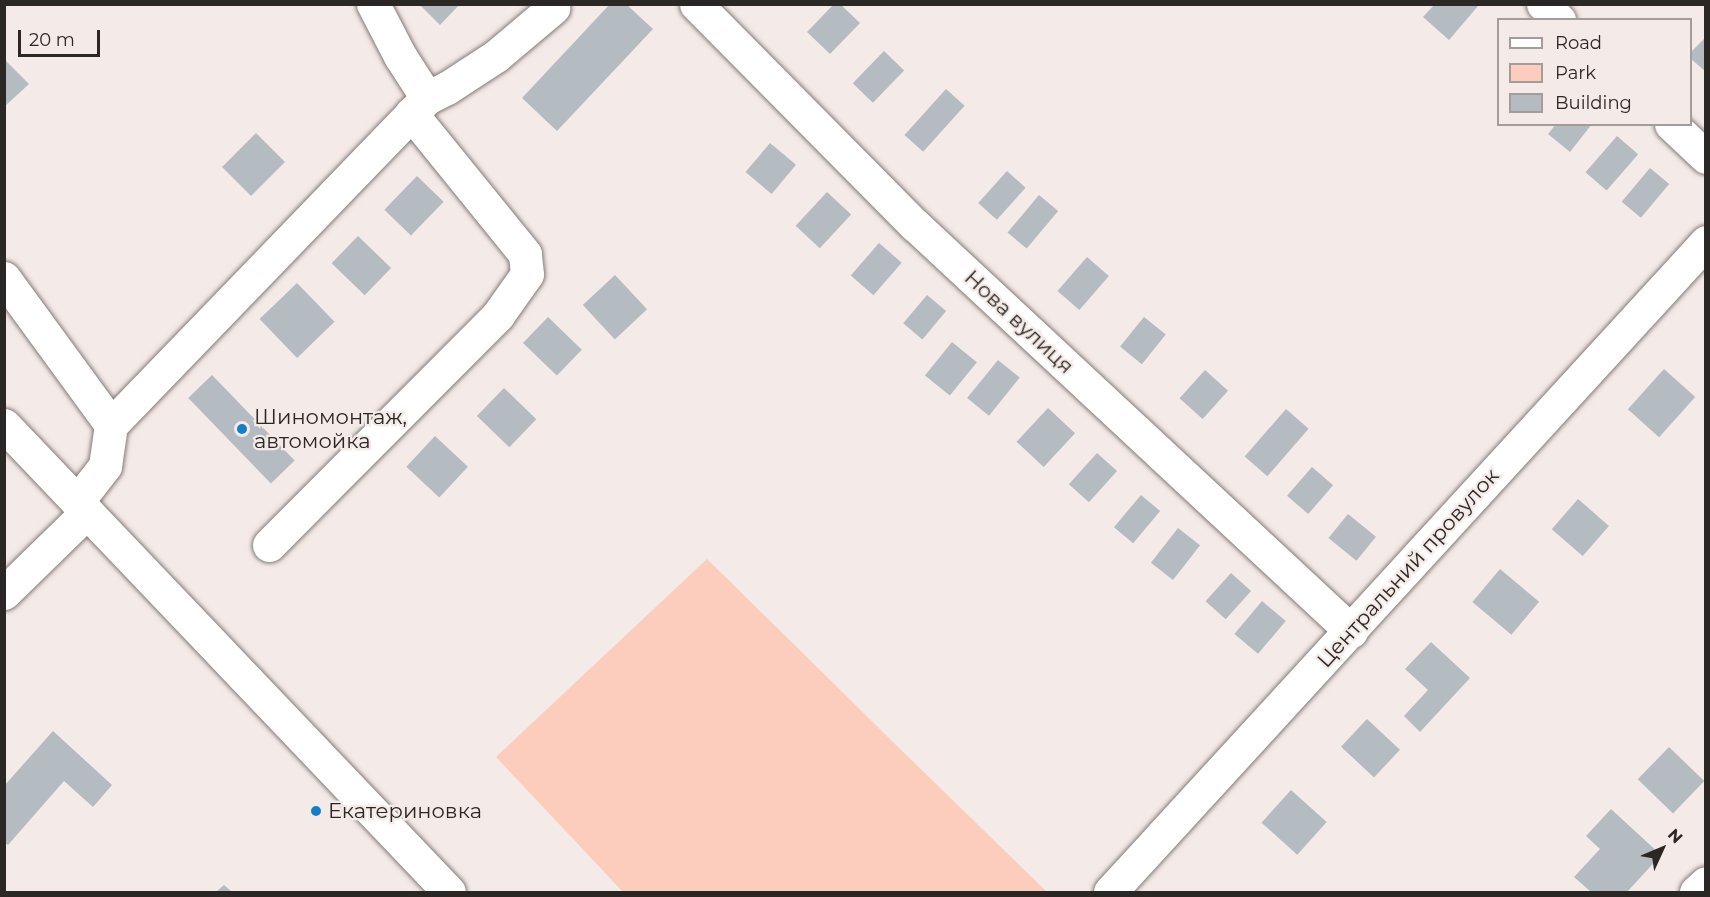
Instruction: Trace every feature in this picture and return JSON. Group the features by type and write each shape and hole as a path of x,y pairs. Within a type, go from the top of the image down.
{"street":[{"path":"268,545 498,315 527,274 525,254 419,105 400,56 373,4"},
{"name":"Нова вулиця","path":"696,4 915,225 1351,631"},
{"path":"1543,4 1557,18"},
{"path":"4,593 82,507 105,466 111,425 419,105 496,56 553,8"},
{"path":"1673,126 1706,157"},
{"name":"Центральний провулок","path":"1110,892 1706,242"},
{"path":"4,278 111,425"},
{"path":"4,425 449,892"},
{"path":"1696,892 1706,883"}],"green space":[{"path":"707,559 1047,892 623,892 496,757"}],"building":[{"path":"419,4 460,4 440,25"},
{"path":"610,4 626,4 653,29 557,131 522,98"},
{"path":"834,4 840,4 860,23 830,54 807,32"},
{"path":"1435,4 1476,4 1478,6 1449,40 1423,17"},
{"path":"1706,37 1706,72 1692,60 1692,51"},
{"path":"884,51 904,70 873,103 853,83"},
{"path":"4,59 29,84 4,107"},
{"path":"946,89 965,106 923,152 905,135"},
{"path":"1554,126 1590,126 1570,152 1548,134"},
{"path":"256,133 285,162 251,196 222,167"},
{"path":"1617,136 1638,154 1607,191 1586,172"},
{"path":"770,143 796,165 772,194 746,172"},
{"path":"1650,168 1669,184 1641,218 1622,202"},
{"path":"1007,171 1026,188 997,220 978,203"},
{"path":"417,176 444,202 411,236 384,210"},
{"path":"827,192 851,215 820,248 796,226"},
{"path":"1039,195 1058,211 1027,249 1008,233"},
{"path":"358,236 391,268 365,295 332,263"},
{"path":"879,243 902,263 873,295 851,275"},
{"path":"1087,257 1109,276 1079,310 1057,291"},
{"path":"615,275 647,309 615,339 583,305"},
{"path":"297,283 335,322 297,358 260,319"},
{"path":"927,295 946,311 922,339 903,323"},
{"path":"548,317 582,350 557,376 523,343"},
{"path":"1144,317 1166,335 1142,364 1120,347"},
{"path":"952,342 977,362 950,396 925,375"},
{"path":"998,360 1020,378 989,416 967,398"},
{"path":"1664,369 1695,397 1659,437 1628,409"},
{"path":"1205,370 1228,391 1203,419 1180,398"},
{"name":"Шиномонтаж, автомойка","path":"212,375 295,461 271,484 188,398"},
{"path":"504,388 536,419 509,447 477,416"},
{"path":"1048,408 1075,433 1044,467 1017,442"},
{"path":"1286,409 1309,429 1267,476 1245,457"},
{"path":"435,436 468,467 439,497 406,467"},
{"path":"1097,453 1117,471 1089,502 1069,484"},
{"path":"1312,467 1333,485 1308,514 1287,496"},
{"path":"1141,495 1160,511 1133,543 1114,527"},
{"path":"1578,499 1609,526 1583,556 1552,529"},
{"path":"1348,514 1376,537 1356,561 1328,538"},
{"path":"1178,528 1200,545 1173,580 1151,563"},
{"path":"1500,569 1539,602 1511,635 1472,602"},
{"path":"1231,573 1251,591 1226,619 1206,601"},
{"path":"1262,601 1286,621 1258,654 1234,634"},
{"path":"1431,642 1470,678 1420,732 1404,716 1428,690 1405,669"},
{"path":"1367,719 1400,750 1374,777 1341,747"},
{"path":"53,731 112,785 93,807 64,781 8,845 4,842 4,786"},
{"path":"1669,747 1704,781 1673,813 1638,779"},
{"path":"1291,790 1327,822 1297,855 1262,823"},
{"path":"1611,809 1661,855 1627,892 1591,892 1574,877 1600,849 1586,836"},
{"path":"224,885 232,892 216,892"}],"place":[{"name":"Шиномонтаж, автомойка","path":"242,429"},
{"name":"Екатериновка","path":"316,811"}]}
